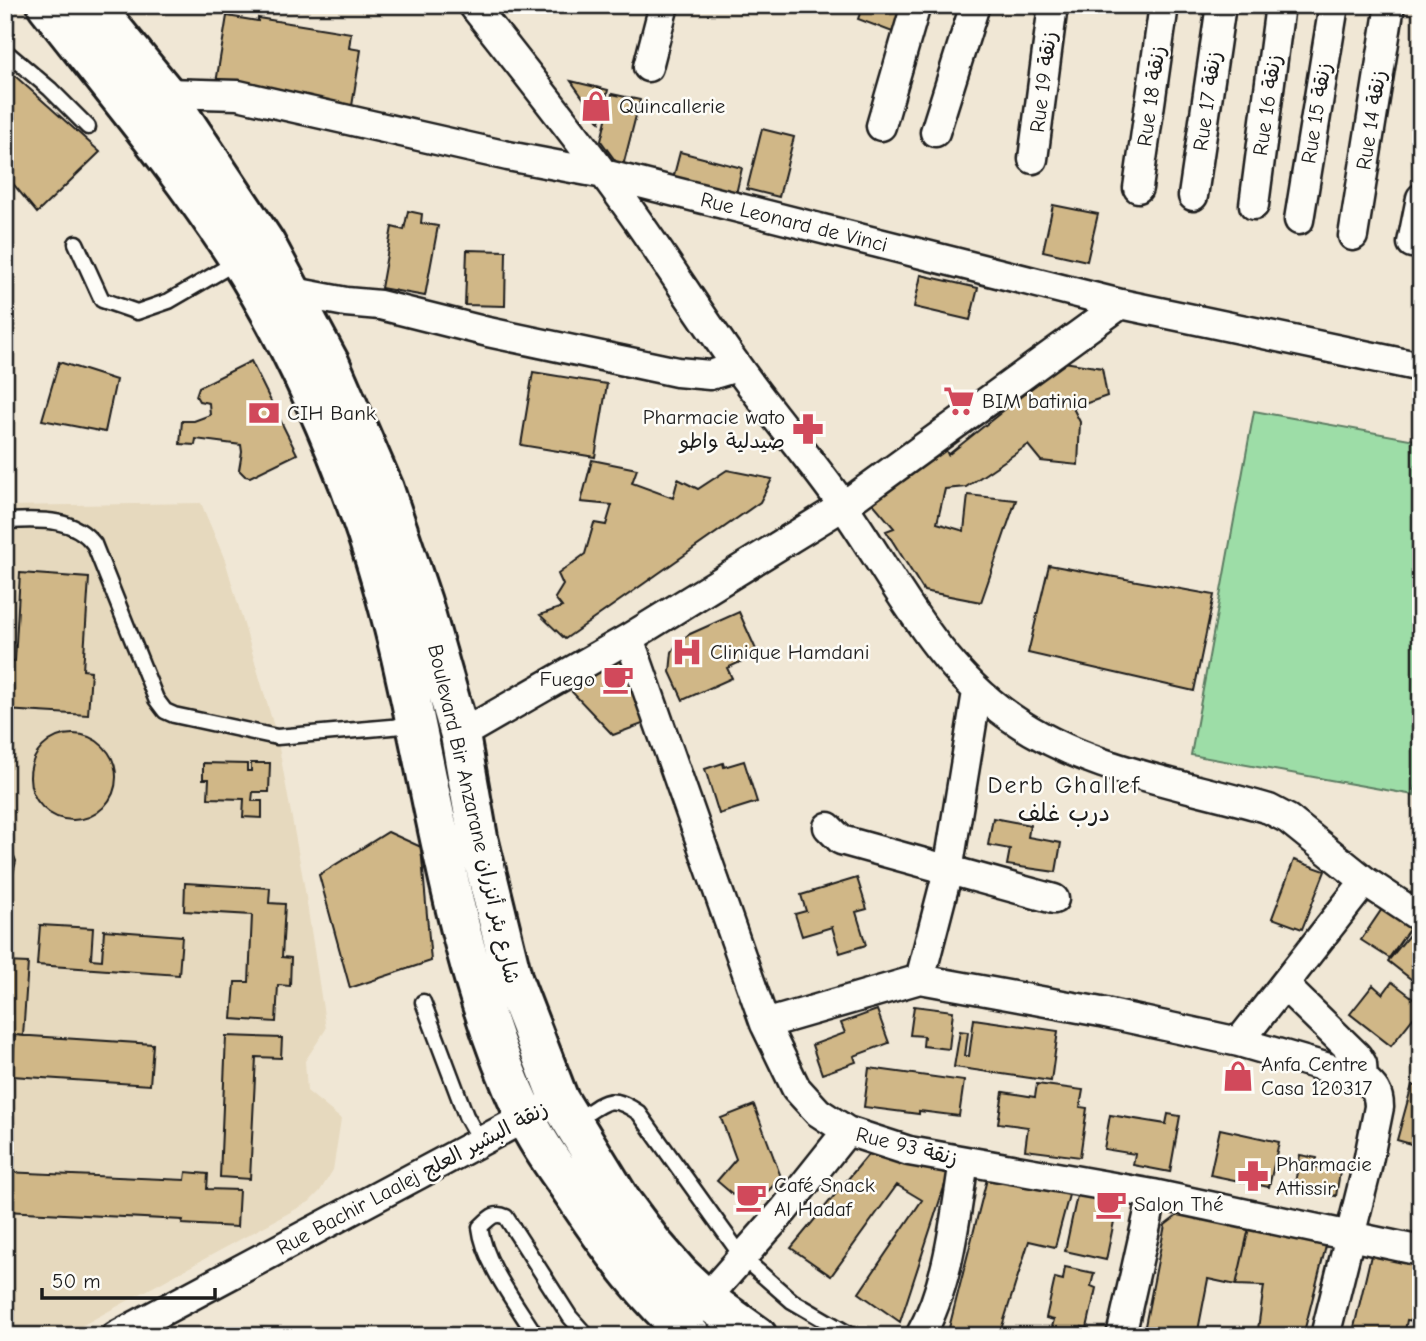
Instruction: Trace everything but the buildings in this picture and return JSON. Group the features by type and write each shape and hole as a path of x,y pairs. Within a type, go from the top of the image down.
{"main road":[{"name":"Boulevard Bir Anzarane شارع بئر أنزران","path":"47,5 330,364 384,489 415,578 460,735 478,838 513,981 567,1111 621,1201 680,1275 688,1324"},
{"name":"Boulevard Bir Anzarane شارع بئر أنزران","path":"93,5 165,93 265,243 261,279 316,405 361,518 391,613 418,725 458,922 501,1058 525,1116 620,1260 688,1324 758,1336"}],"street":[{"path":"473,5 604,174 737,367 843,506 920,623 977,692 1011,718 1083,756 1140,776 1269,808 1307,834 1365,881 1421,918"},
{"path":"648,67 664,5"},
{"path":"881,126 916,5"},
{"path":"935,132 975,5"},
{"name":"Rue 19 زنقة","path":"1033,159 1053,5"},
{"name":"Rue 18 زنقة","path":"1138,188 1164,5"},
{"name":"Rue 17 زنقة","path":"1193,196 1221,5"},
{"name":"Rue 16 زنقة","path":"1254,205 1280,5"},
{"name":"Rue 15 زنقة","path":"1299,220 1334,5"},
{"name":"Rue 14 زنقة","path":"1353,236 1390,5"},
{"name":"Rue Leonard de Vinci","path":"165,93 238,95 508,156 604,174 1121,304 1421,367"},
{"path":"1412,243 1421,198"},
{"path":"261,279 346,302 380,305 488,332 677,372 710,375 737,367"},
{"path":"460,735 629,638 843,506 1121,304"},
{"name":"Rue 93 زنقة","path":"629,638 765,1024 796,1088 818,1112 847,1131 909,1151 1153,1194 1421,1251"},
{"path":"920,979 948,871 977,692"},
{"path":"828,827 841,840 1054,900"},
{"path":"1239,1042 1365,881"},
{"path":"765,1024 920,979 1101,1012 1239,1042 1363,1078 1375,1088 1379,1107 1366,1172 1325,1336"},
{"path":"1284,985 1357,1056 1362,1064 1363,1078"},
{"name":"Rue Bachir Laalej زنقة البشير العلج","path":"124,1334 525,1116 567,1111"},
{"path":"688,1324 847,1131"},
{"path":"920,1336 946,1261 964,1161"},
{"path":"1121,1336 1153,1194"}],"lane":[{"path":"5,51 50,89 88,127"},
{"path":"76,243 102,300 137,312 169,301 261,279"},
{"path":"5,521 58,522 87,535 94,544 156,699 165,711 277,737 418,725"},
{"path":"424,1002 466,1116 480,1141"},
{"path":"567,1111 611,1100 622,1101 639,1113 744,1258 792,1301 852,1336"},
{"path":"536,1336 481,1241 480,1227 493,1215 506,1217 570,1317 587,1336"}],"shaded area":[{"path":"201,503 225,560 277,737 304,884 326,1029 305,1061 307,1091 341,1119 333,1170 320,1191 309,1202 63,1336 5,1336 5,506"}],"green space":[{"path":"1254,411 1421,441 1421,756 1414,795 1191,755"}],"place":[{"name":"Quincallerie","path":"596,106"},
{"name":"BIM batinia","path":"959,401"},
{"name":"CIH Bank","path":"264,413"},
{"name":"Pharmacie wato صيدلية واطو","path":"808,429"},
{"name":"Clinique Hamdani","path":"687,652"},
{"name":"Fuego","path":"618,679"},
{"name":"Anfa Centre Casa 120317","path":"1238,1076"},
{"name":"Pharmacie Attissir","path":"1253,1176"},
{"name":"Café Snack Al Hadaf","path":"751,1197"},
{"name":"Salon Thé","path":"1111,1204"}],"district":[{"name":"Derb Ghallef درب غلف","path":"1064,799"}]}
